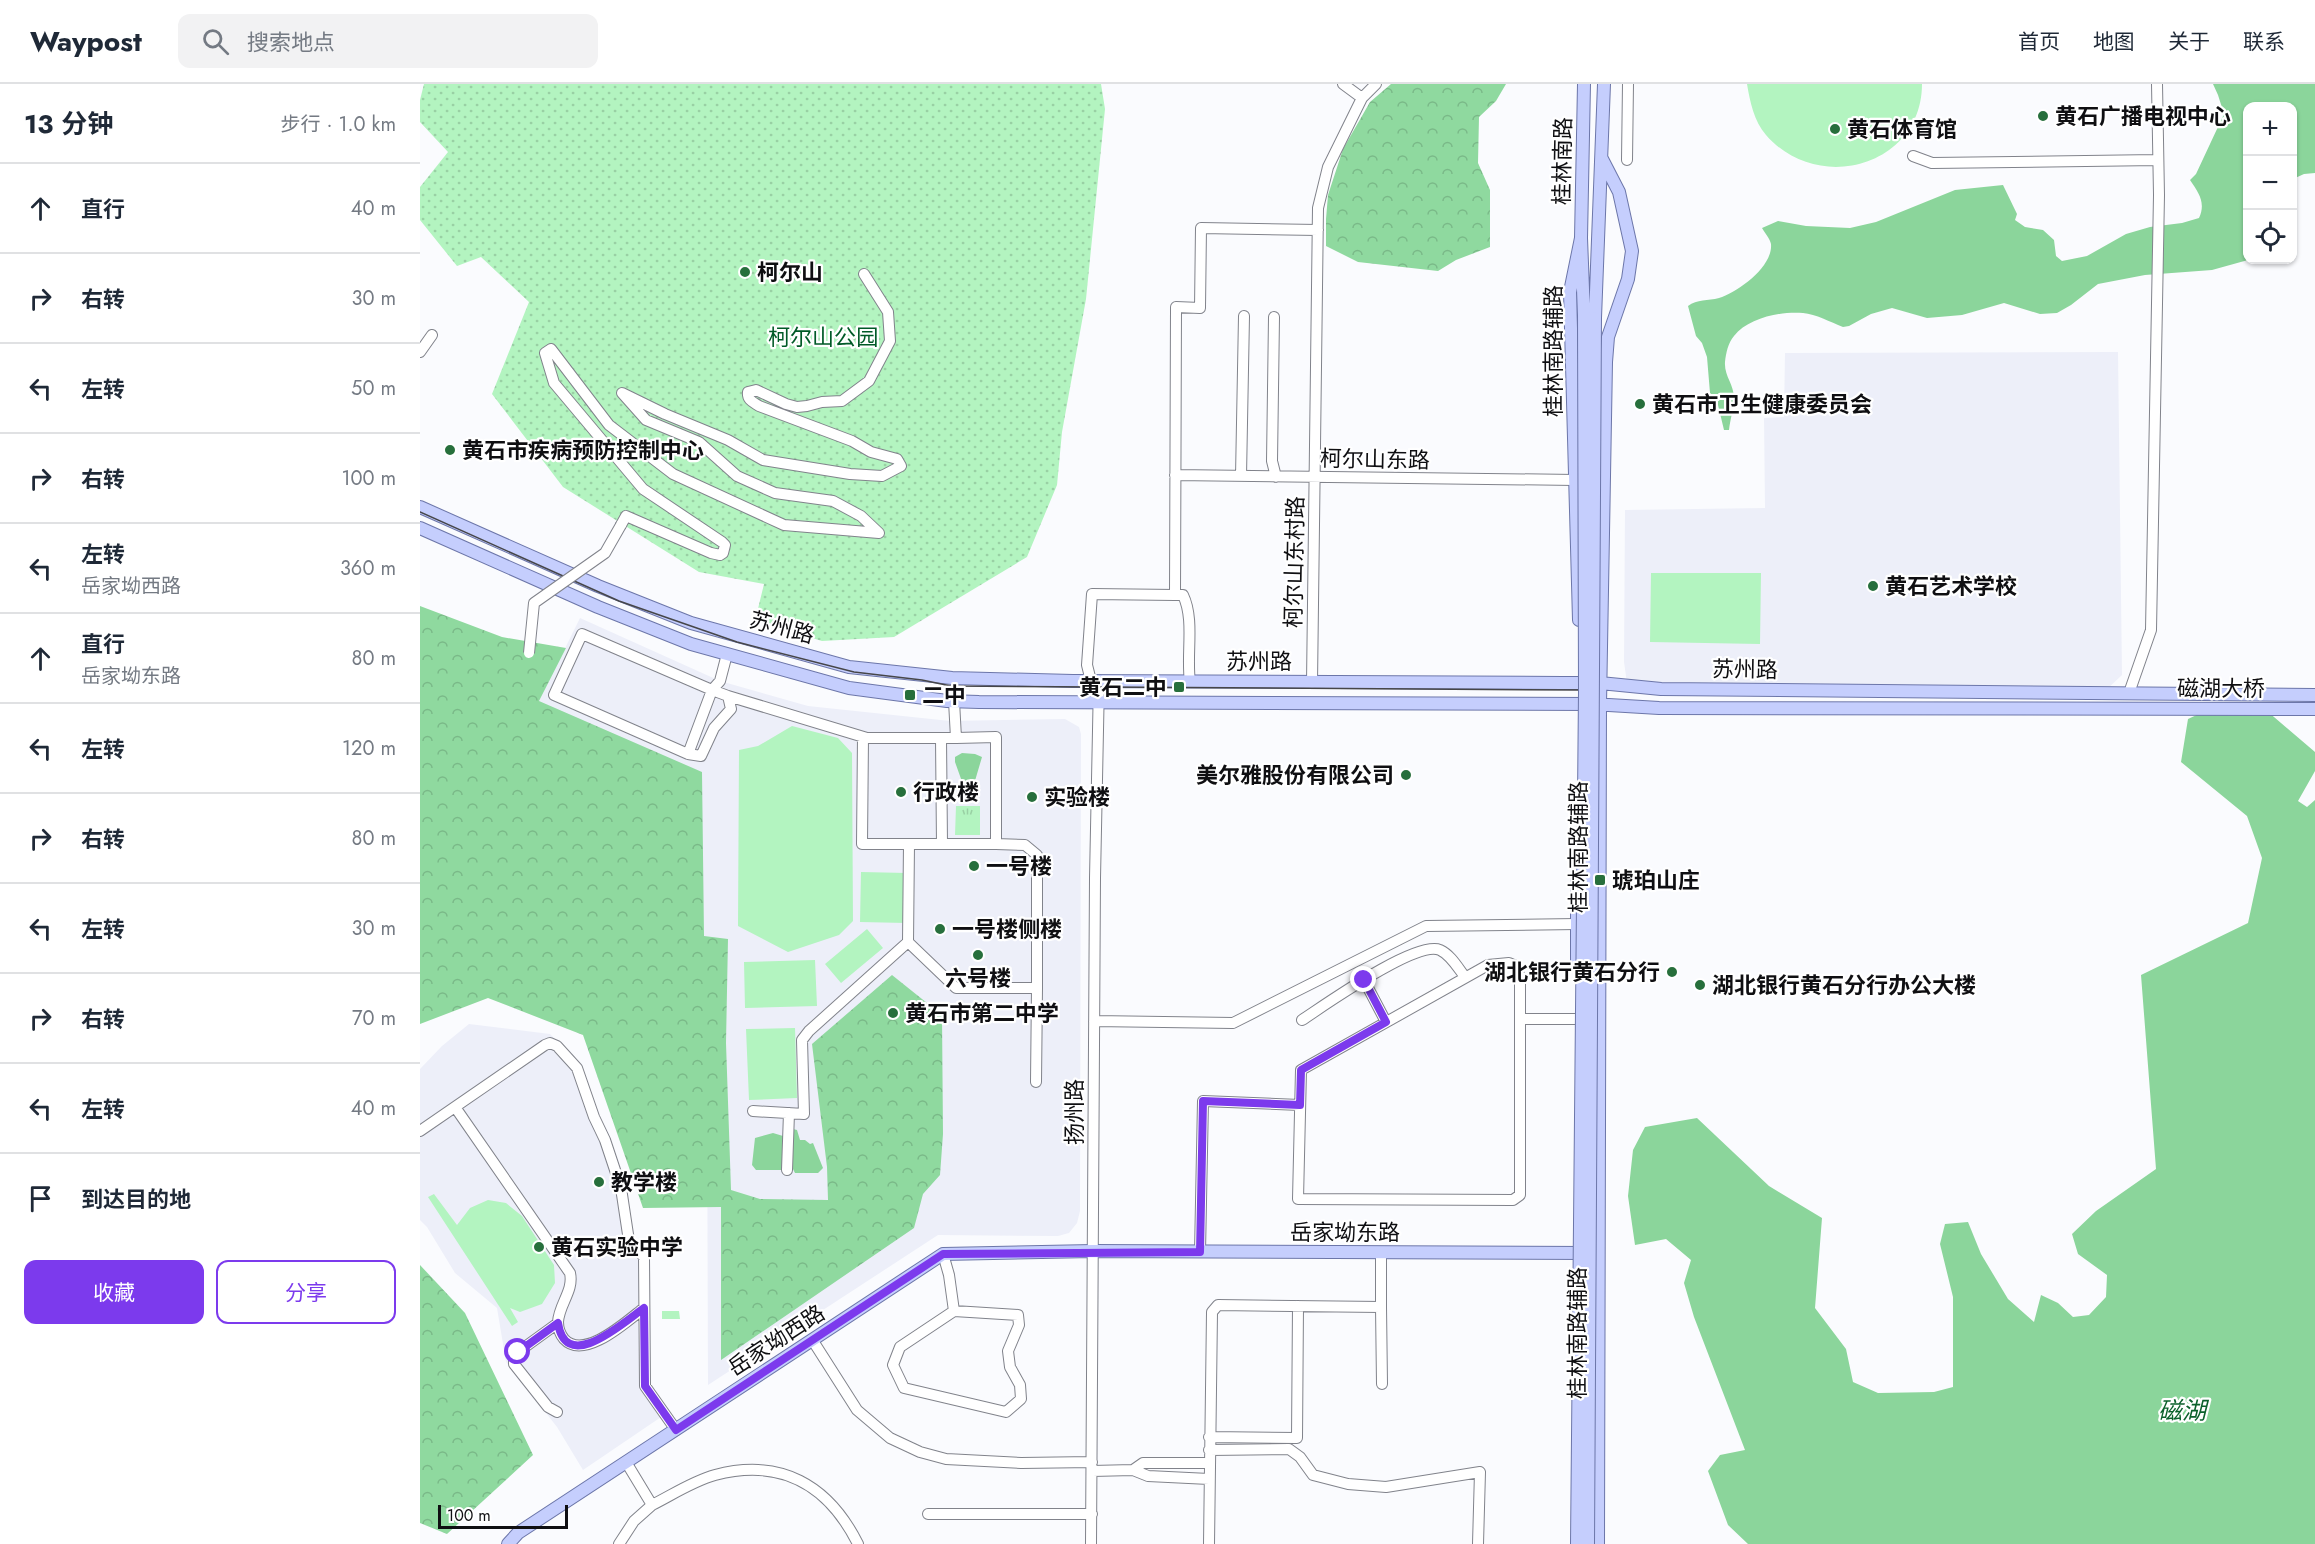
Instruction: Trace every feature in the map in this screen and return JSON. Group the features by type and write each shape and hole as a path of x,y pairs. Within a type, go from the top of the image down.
{"main road":[{"name":"桂林南路","path":"1581,238 1584,84"},
{"name":"桂林南路","path":"1590,317 1602,159 1604,84"},
{"name":"桂林南路辅路","path":"1598,1544 1600,683 1606,362 1608,337 1628,279 1632,251 1629,229 1619,192 1602,159"},
{"path":"1581,238 1590,317 1588,1544"},
{"name":"桂林南路辅路","path":"1572,1544 1577,1254 1576,924 1581,683 1570,292 1581,238"},
{"path":"1578,1544 1590,317"},
{"name":"苏州路","path":"420,507 598,586 691,623 849,667 952,678 1095,681 1600,683 1661,689 2128,693"},
{"name":"苏州路","path":"420,528 598,607 691,644 849,688 954,701 1600,704 1659,708 2127,708"},
{"name":"磁湖大桥","path":"2128,693 2315,695"},
{"name":"磁湖大桥","path":"2127,708 2315,709"},
{"path":"943,1254 1093,1251"},
{"name":"岳家坳东路","path":"1093,1251 1597,1254"},
{"name":"岳家坳西路","path":"508,1544 518,1533 943,1254"}],"street":[{"path":"1342,84 1362,98"},
{"name":"柯尔山东村路","path":"1312,682 1320,198 1325,175 1362,98 1376,84"},
{"path":"1627,160 1628,84"},
{"path":"2128,693 2151,630 2159,195 2157,84"},
{"path":"1914,156 1932,163 2157,160"},
{"path":"1190,682 1188,607 1183,595 1175,595 1176,308 1200,308 1201,228 1318,230"},
{"path":"529,653 534,603 605,554 626,516 711,554 720,555 725,545 643,489 554,383 545,353 551,349 609,425 673,474 784,525 879,533 861,516 833,501 775,493 737,476 699,442 646,420 622,393 728,440 763,460 843,474 882,476 895,471 901,466 897,459 871,452 852,441 759,406 747,396 748,392 756,390 786,404 797,407 807,406 822,402 842,401 869,381 890,341 888,312 864,274"},
{"path":"1241,476 1244,316"},
{"path":"1274,317 1272,461 1276,477"},
{"path":"420,352 432,335"},
{"name":"柯尔山东路","path":"1175,475 1575,480"},
{"name":"扬州路","path":"1091,1544 1094,1021 1099,702 1095,681 1087,666 1092,594 1175,595"},
{"path":"728,696 731,709 714,728 701,756 688,754 554,695 582,634 728,696 863,736 996,737 996,844"},
{"path":"688,754 712,690 720,681 727,654"},
{"path":"954,701 956,738"},
{"path":"863,736 862,844 1025,845 1037,855 1036,1082"},
{"path":"941,738 942,844"},
{"path":"909,844 908,942 956,988 1037,988"},
{"path":"1094,1021 1233,1023 1426,926 1576,924"},
{"path":"753,1111 804,1114 802,1040 809,1031 908,942"},
{"path":"1302,1020 1399,959 1425,949 1439,950 1451,958 1465,977"},
{"path":"1509,963 1516,966 1520,977 1520,1019 1520,1195 1513,1200 1298,1199 1301,1070 1488,965 1509,963"},
{"path":"1364,980 1386,1022"},
{"path":"1520,1019 1576,1019"},
{"path":"420,1131 545,1045 554,1044 570,1059 577,1068 619,1181 629,1242 644,1257 645,1386 676,1430"},
{"path":"1200,1252 1203,1101 1300,1105"},
{"path":"455,1107 570,1273 570,1288 558,1323 559,1330 567,1342 587,1346 644,1308"},
{"path":"787,1164 789,1113"},
{"path":"1382,1253 1382,1384"},
{"path":"943,1254 949,1275 954,1311"},
{"path":"1209,1544 1212,1312 1218,1305 1381,1307"},
{"path":"1298,1306 1300,1457"},
{"path":"954,1311 1018,1315 1019,1324 1008,1351 1010,1367 1020,1385 1021,1399 1006,1412 904,1388 893,1365 900,1347 954,1311"},
{"path":"557,1412 548,1407 514,1364 514,1360 518,1352 558,1323"},
{"path":"813,1341 857,1410 890,1438 920,1452 946,1460 1092,1466 1132,1470 1148,1476 1209,1479"},
{"path":"1209,1437 1298,1438"},
{"path":"1209,1450 1289,1449 1300,1457 1313,1475 1348,1484 1386,1487 1480,1472 1478,1544"},
{"path":"626,1462 652,1505"},
{"path":"1132,1470 1143,1463 1209,1463"},
{"path":"619,1544 634,1521 652,1505 713,1476 765,1469 816,1489 836,1510 858,1544"},
{"path":"928,1514 1092,1514"}],"shaded area":[{"name":"黄石艺术学校","path":"2118,352 2122,675 2105,691 1627,683 1624,662 1625,510 1765,508 1764,418 1784,417 1785,353"},
{"name":"黄石市第二中学","path":"580,618 720,681 808,706 950,721 1065,719 1079,727 1081,734 1080,1211 1077,1223 1069,1233 1058,1236 938,1235 708,1385 707,1073 539,701"},
{"name":"黄石实验中学","path":"469,1024 550,1034 579,1063 633,1241 645,1254 648,1384 667,1413 583,1470 557,1427 506,1362 497,1308 455,1273 427,1227 420,1220 420,1069 442,1046"}],"green space":[{"name":"柯尔山公园","path":"424,84 1101,84 1105,109 1086,299 1062,432 1057,485 1027,557 894,637 822,641 755,621 764,584 699,572 563,487 492,394 529,302 481,257 457,266 420,220 420,187 448,152 420,122 420,100"},
{"path":"1391,84 1506,84 1496,101 1479,117 1478,163 1490,190 1490,247 1456,260 1438,271 1358,262 1326,246 1328,195 1343,149 1370,102"},
{"name":"黄石体育馆","path":"1747,84 1922,84 1917,112 1905,135 1886,152 1864,163 1838,167 1812,164 1788,153 1766,135 1751,104"},
{"path":"1651,573 1761,573 1760,644 1650,642"},
{"path":"420,606 502,637 566,648 539,701 702,772 704,936 728,939 726,1043 731,1190 760,1199 828,1200 827,1167 812,1044 892,975 942,1015 943,1134 940,1175 923,1194 914,1228 721,1360 721,1207 643,1208 583,1035 488,998 420,1024"},
{"path":"792,726 838,738 852,753 853,921 839,935 788,952 738,926 739,750 758,746"},
{"path":"956,806 980,806 980,835 955,835"},
{"path":"861,872 907,873 906,923 860,922"},
{"path":"867,929 883,948 841,983 825,964"},
{"path":"815,960 817,1006 745,1008 744,962"},
{"path":"795,1028 797,1098 749,1100 746,1029"},
{"path":"434,1194 457,1225 470,1208 488,1200 506,1203 522,1216 554,1265 555,1283 542,1304 520,1312 510,1308 518,1322 512,1326 428,1197"},
{"path":"420,1265 465,1313 533,1455 447,1534 420,1523"},
{"path":"662,1311 679,1311 680,1319 662,1319"}],"water":[{"path":"2213,84 2315,84 2315,173 2297,177 2297,102 2243,102 2243,261 2212,270 2145,275 2098,284 2057,313 2040,314 2004,303 1962,315 1927,318 1892,308 1871,314 1843,327 1803,313 1785,313 1756,320 1740,330 1732,339 1726,355 1725,367 1734,393 1734,402 1729,430 1724,430 1718,405 1710,393 1707,357 1702,343 1696,336 1688,306 1695,302 1727,295 1760,270 1770,253 1771,244 1762,228 1778,221 1806,226 1850,228 1876,222 1955,190 2003,185 2017,214 2015,220 2025,227 2043,230 2054,240 2056,256 2062,261 2087,256 2126,234 2199,218 2202,203 2190,180 2196,174 2224,114"},
{"name":"磁湖","path":"2216,706 2267,711 2315,752 2315,771 2298,801 2307,807 2315,800 2315,1544 1748,1544 1728,1525 1708,1471 1720,1455 1745,1450 1694,1317 1684,1283 1691,1260 1666,1239 1635,1245 1628,1196 1633,1150 1645,1127 1697,1118 1769,1186 1822,1218 1815,1308 1846,1349 1853,1382 1878,1393 1934,1392 1953,1387 1953,1297 1940,1244 1945,1224 1968,1222 1981,1254 2008,1299 2034,1322 2041,1295 2058,1303 2073,1317 2089,1315 2106,1297 2107,1275 2078,1254 2072,1234 2096,1211 2156,1169 2141,975 2248,923 2262,858 2247,816 2181,762 2188,719"},
{"path":"962,753 982,757 972,791 965,790 955,762 955,757"},
{"path":"793,1129 797,1130 800,1140 813,1143 823,1168 818,1173 795,1173 792,1167"},
{"path":"773,1133 783,1136 783,1166 781,1170 756,1170 752,1165 755,1138"}],"tram line":[{"path":"420,512 619,601 737,642 854,672 951,686 1581,690 1589,693 1592,713 1586,1544"}],"place":[{"name":"黄石广播电视中心","path":"2043,116"},
{"name":"黄石体育馆","path":"1835,129"},
{"name":"柯尔山","path":"745,272"},
{"name":"黄石市卫生健康委员会","path":"1640,404"},
{"name":"黄石市疾病预防控制中心","path":"450,450"},
{"name":"黄石艺术学校","path":"1873,586"},
{"name":"黄石二中","path":"1179,687"},
{"name":"二中","path":"910,695"},
{"name":"美尔雅股份有限公司","path":"1406,775"},
{"name":"行政楼","path":"901,792"},
{"name":"实验楼","path":"1032,797"},
{"name":"一号楼","path":"974,866"},
{"name":"琥珀山庄","path":"1600,880"},
{"name":"一号楼侧楼","path":"940,929"},
{"name":"六号楼","path":"978,955"},
{"name":"湖北银行黄石分行","path":"1672,972"},
{"name":"湖北银行黄石分行办公大楼","path":"1700,985"},
{"name":"黄石市第二中学","path":"893,1013"},
{"name":"教学楼","path":"599,1182"},
{"name":"黄石实验中学","path":"539,1247"}],"route":[{"path":"518,1352 558,1323 559,1330 567,1342 587,1346 644,1308 645,1386 676,1430 943,1254 1093,1251 1200,1252 1203,1101 1300,1105 1301,1070 1386,1022 1364,980"}]}
